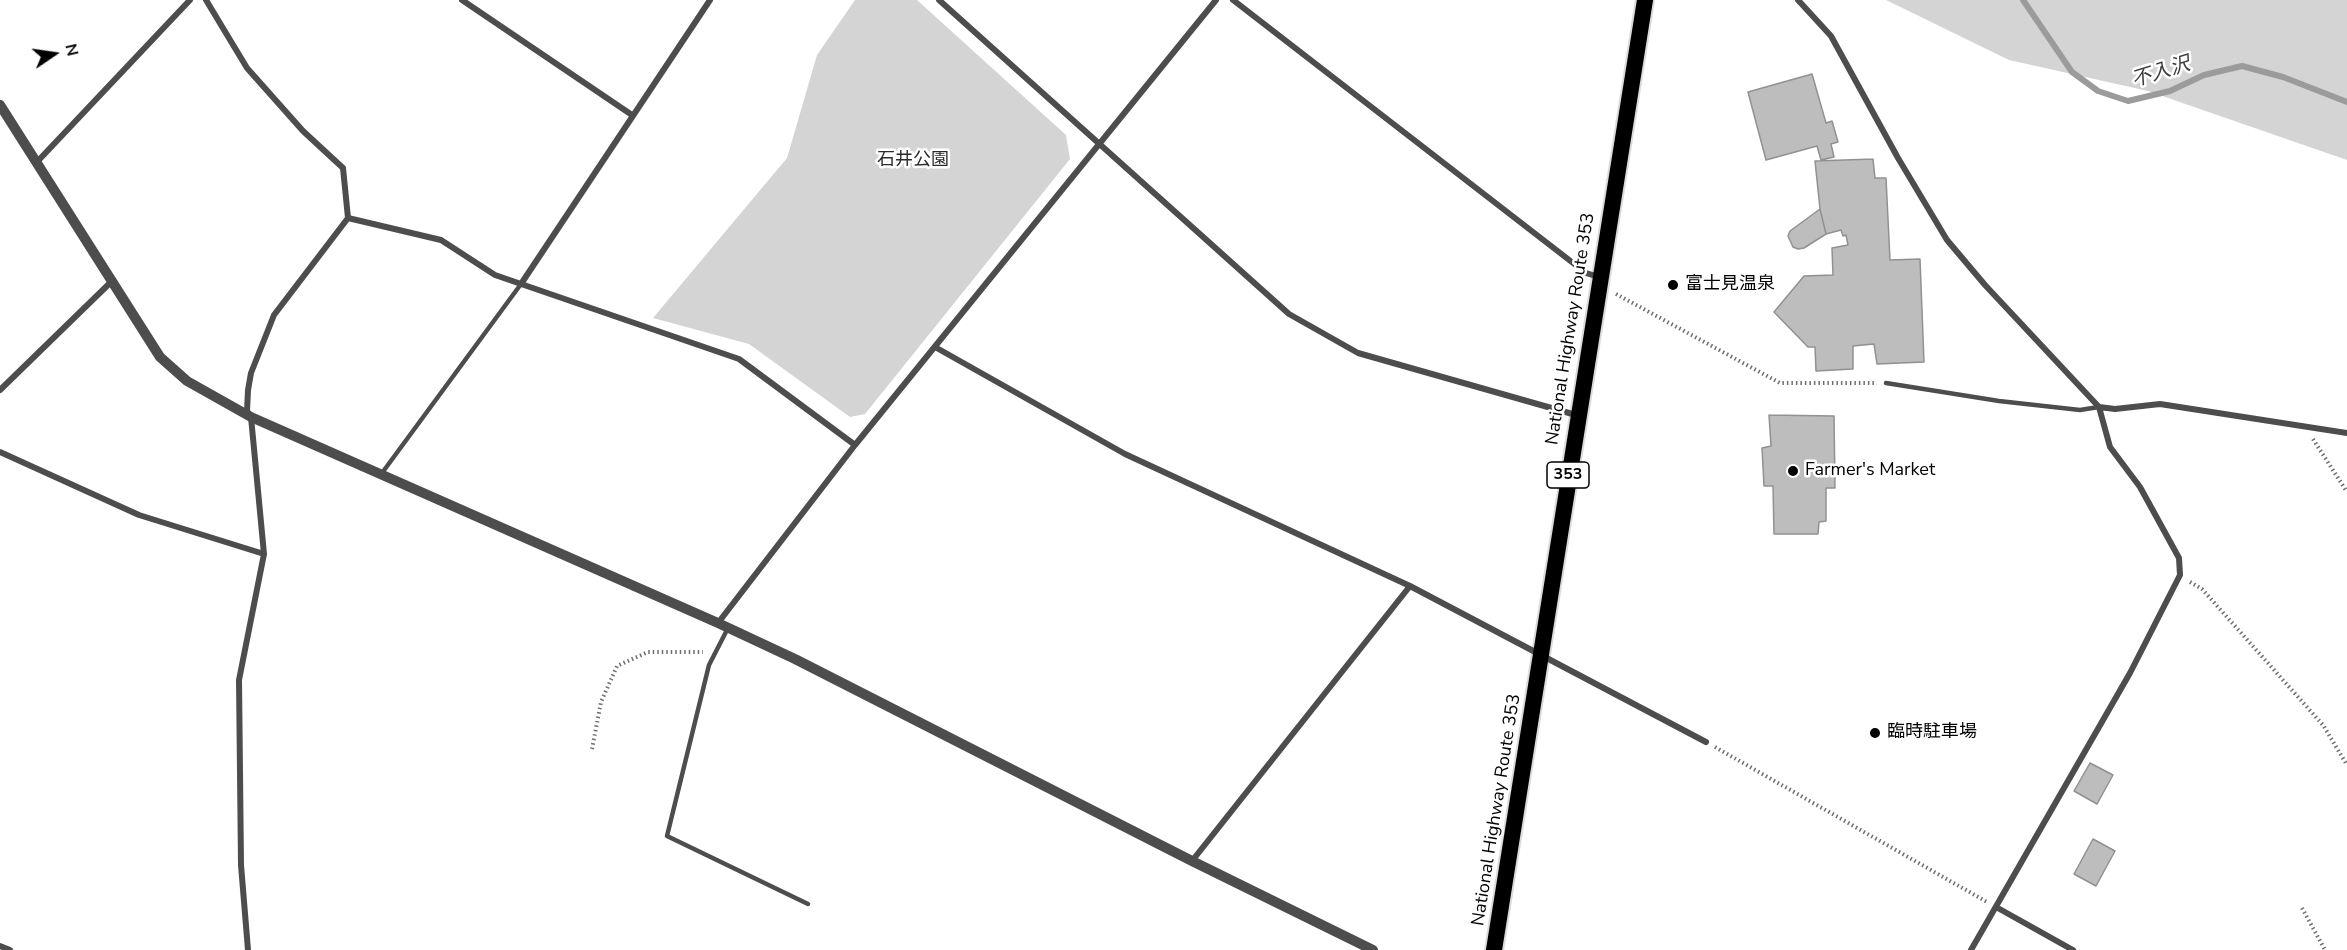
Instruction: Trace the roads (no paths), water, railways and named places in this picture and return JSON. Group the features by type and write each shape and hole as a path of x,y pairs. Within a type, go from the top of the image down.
{"highway":[{"name":"National Highway Route 353","path":"1494,950 1577,416 1645,0"}],"street":[{"path":"36,163 189,0"},
{"path":"206,0 247,68 303,131 343,168 348,218 274,315 251,373 247,411 251,417 264,554 239,680 241,865 248,950"},
{"path":"462,0 632,115"},
{"path":"521,284 710,0"},
{"path":"939,0 1289,314 1358,352 1577,416"},
{"path":"723,626 855,445 1216,0"},
{"path":"1233,0 1586,273 1598,285"},
{"path":"1798,0 1831,36 1898,159 1947,240 1985,285 2099,407 2110,447 2140,487 2179,558 2180,574 2130,673 1971,950"},
{"path":"0,105 160,357 187,381 251,417 795,659 1192,861 1373,950"},
{"path":"348,218 441,240 495,275 739,359 855,445"},
{"path":"0,390 111,282"},
{"path":"935,347 1125,454 1410,586 1541,653 1706,742"},
{"path":"2099,407 2115,409 2160,404 2347,433"},
{"path":"0,452 139,515 264,554"},
{"path":"1192,861 1410,586"},
{"path":"1996,907 2073,950"},
{"path":"0,946 10,950"}],"lane":[{"path":"381,474 521,284"},
{"path":"1886,383 1999,401 2080,410 2099,407"},
{"path":"723,626 716,652 709,665 667,836 808,904"}],"waterway":[{"name":"不入沢","path":"2023,0 2072,72 2098,91 2128,101 2170,91 2204,75 2242,66 2283,77 2347,102"}],"place":[{"name":"富士見温泉","path":"1673,285"},
{"name":"Farmer's Market","path":"1793,471"},
{"name":"臨時駐車場","path":"1875,733"}],"park label":[{"name":"石井公園","path":"913,161"}]}
